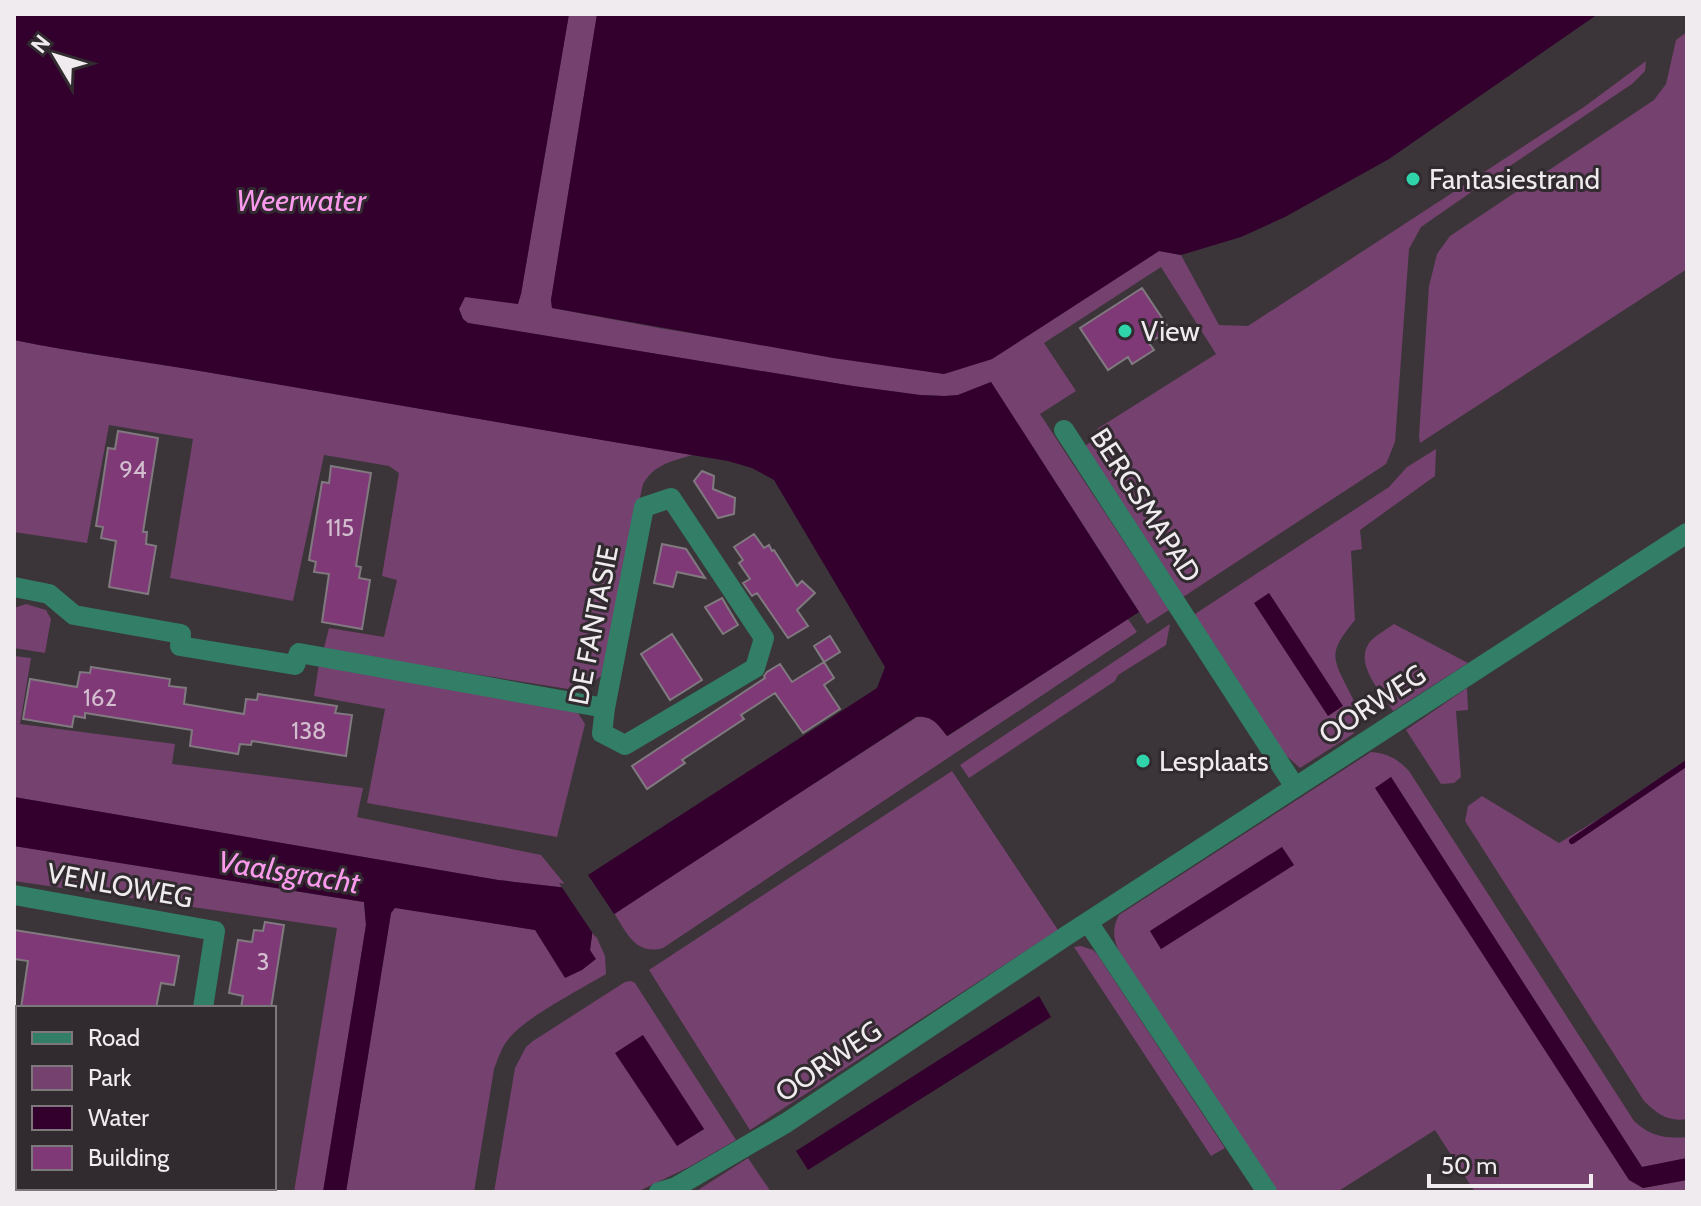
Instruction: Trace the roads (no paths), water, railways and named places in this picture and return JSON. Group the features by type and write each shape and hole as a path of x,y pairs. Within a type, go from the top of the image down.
{"street":[{"name":"BERGSMAPAD","path":"1064,430 1295,787"},
{"name":"DE FANTASIE","path":"671,498 764,638 755,668 625,745 602,733 605,708 644,507 671,498"},
{"name":"OORWEG","path":"669,1190 786,1123 1088,922 1687,533"},
{"path":"14,588 49,594 74,615 181,634 180,646 295,665 299,653 605,708"},
{"name":"VENLOWEG","path":"14,895 215,931 203,1006"},
{"path":"1088,922 1267,1192"}],"water":[{"name":"Weerwater","path":"14,14 569,14 518,304 465,297 459,309 463,319 468,323 920,395 958,395 991,382 1139,612 947,736 931,719 916,717 593,928 590,950 596,959 565,978 535,930 395,908 391,913 346,1192 323,1192 366,925 364,902 14,846 14,797 498,880 568,888 877,688 885,667 774,480 752,468 728,461 14,340"},
{"path":"597,14 1598,14 1389,159 1285,217 1241,237 1181,255 1159,251 992,359 944,374 833,358 552,308"},
{"path":"1269,593 1343,706 1328,716 1254,603"},
{"path":"1391,777 1642,1167 1687,1158 1687,1180 1643,1188 1629,1180 1375,788"},
{"path":"1282,847 1294,865 1161,949 1150,931"},
{"path":"1039,996 1051,1017 808,1170 796,1151"},
{"path":"643,1035 704,1129 677,1146 615,1053"}],"waterway":[{"path":"1572,841 1687,763"}],"place":[{"name":"Fantasiestrand","path":"1413,179"},
{"name":"View","path":"1125,331"},
{"name":"Lesplaats","path":"1143,761"}],"water label":[{"name":"Vaalsgracht","path":"289,872"}]}
